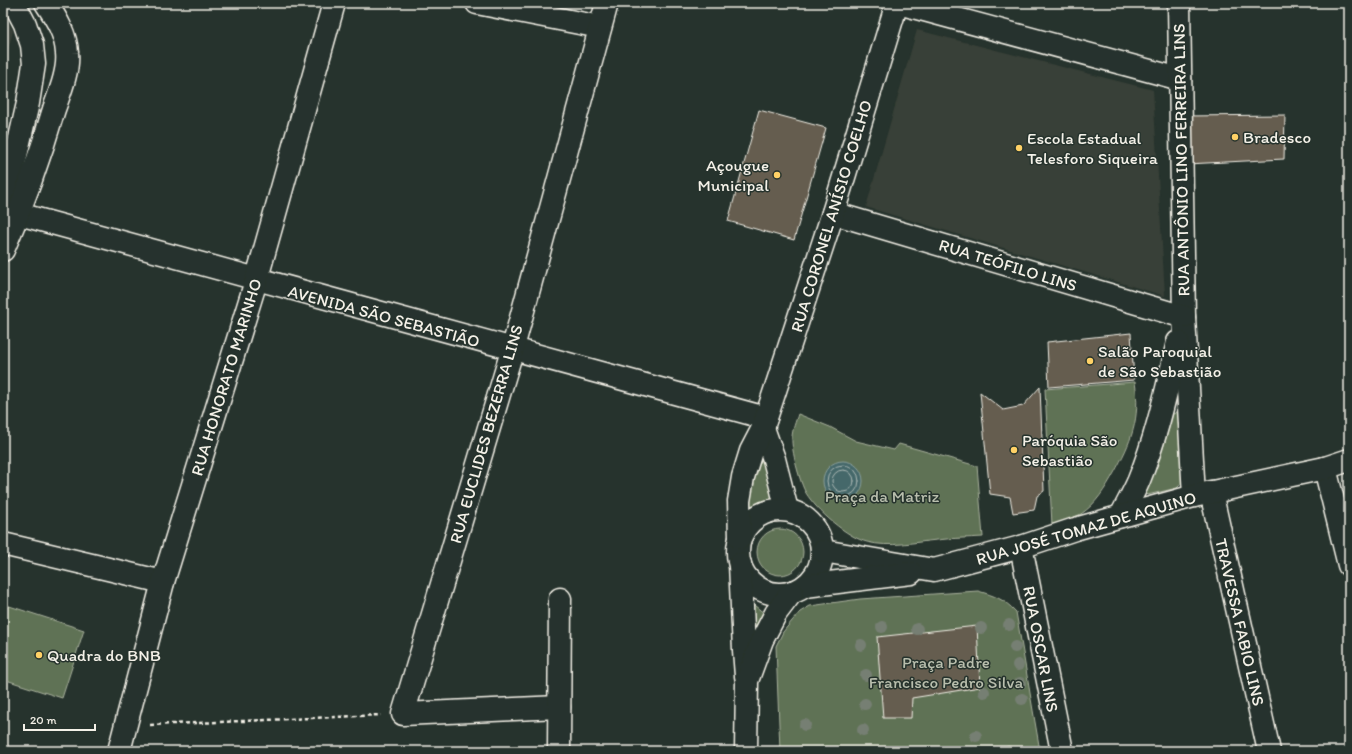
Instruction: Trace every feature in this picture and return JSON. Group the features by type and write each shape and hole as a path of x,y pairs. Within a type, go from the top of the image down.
{"street":[{"path":"3,250 8,212 34,64 32,45 25,24 14,3"},
{"path":"8,212 42,150 64,77 68,55 66,40 61,28 46,3"},
{"name":"RUA HONORATO MARINHO","path":"119,751 163,582 256,281 334,3"},
{"path":"477,3 600,27"},
{"name":"RUA EUCLIDES BEZERRA LINS","path":"403,714 512,351 607,3"},
{"path":"897,3 1180,79"},
{"name":"RUA CORONEL ANÍSIO COELHO","path":"897,3 833,213 765,423 751,451 743,477 739,501 740,538 738,551 740,564 745,576 766,592 779,594 799,589 934,570"},
{"name":"RUA ANTÔNIO LINO FERREIRA LINS","path":"1178,3 1184,317 1203,494"},
{"name":"AVENIDA SÃO SEBASTIÃO","path":"8,212 512,351 765,423"},
{"name":"RUA TEÓFILO LINS","path":"833,213 1184,317"},
{"name":"RUA ANTÔNIO LINO FERREIRA LINS","path":"1121,516 1139,481 1153,442 1184,317"},
{"path":"765,423 787,510"},
{"name":"RUA JOSÉ TOMAZ DE AQUINO","path":"822,551 934,570 1021,547 1055,535 1203,494 1325,468 1349,460"},
{"path":"1325,468 1349,564"},
{"name":"TRAVESSA FABIO LINS","path":"1203,494 1269,751"},
{"path":"740,538 748,525 758,515 772,510 787,510 801,514 812,524 820,536 822,551 821,564 814,576 776,613 762,640 747,681"},
{"path":"3,544 163,582"},
{"name":"RUA OSCAR LINS","path":"1021,547 1062,751"},
{"path":"740,564 747,681 746,751"},
{"path":"558,751 560,599"},
{"path":"403,714 559,706"}],"path":[{"path":"126,726 403,714"},
{"path":"993,751 1002,748 1012,748 1015,751"}],"shaded area":[{"path":"3,12 13,31 3,70"},
{"name":"Escola Estadual Telesforo Siqueira","path":"917,30 1153,90 1165,296 866,207"}],"green space":[{"path":"1135,382 1137,407 1133,430 1130,440 1111,479 1100,496 1081,514 1052,525 1045,389"},
{"path":"1177,412 1181,414 1183,482 1177,488 1147,495 1144,492 1160,455 1167,435 1171,415"},
{"name":"Praça da Matriz","path":"798,414 830,427 856,441 894,450 899,444 977,466 983,537 902,544 876,544 851,535 817,508 806,493 801,482 794,458 792,443 793,432"},
{"path":"761,443 781,505 762,509 747,516 745,501"},
{"path":"776,529 784,529 793,533 799,539 803,552 799,565 793,571 784,575 776,575 767,571 761,565 757,556 757,548 761,539 767,533"},
{"name":"Praça Padre Francisco Pedro Silva","path":"978,591 999,598 1016,612 1040,751 780,751 776,646 783,632 800,612 810,606 860,599"},
{"path":"749,601 765,614 757,625 751,641"},
{"name":"Quadra do BNB","path":"3,604 84,630 62,698 3,679"}],"water":[{"path":"843,461 851,463 857,467 861,473 863,481 861,489 857,495 851,499 843,501 835,499 829,495 825,489 823,481 825,473 829,467 835,463"}],"building":[{"name":"Açougue Municipal","path":"759,110 826,128 794,240 728,221"},
{"name":"Bradesco","path":"1285,115 1284,159 1187,164 1186,116"},
{"name":"Salão Paroquial de São Sebastião","path":"1131,333 1134,380 1049,387 1047,342"},
{"name":"Paróquia São Sebastião","path":"1040,387 1044,491 1037,496 1034,510 1013,513 1010,497 990,494 980,392 1003,410 1023,406"},
{"path":"977,626 980,687 912,698 911,718 883,718 877,637"}],"place":[{"name":"Bradesco","path":"1235,137"},
{"name":"Escola Estadual Telesforo Siqueira","path":"1019,148"},
{"name":"Açougue Municipal","path":"777,175"},
{"name":"Salão Paroquial de São Sebastião","path":"1090,361"},
{"name":"Paróquia São Sebastião","path":"1014,450"},
{"name":"Quadra do BNB","path":"39,655"}]}
